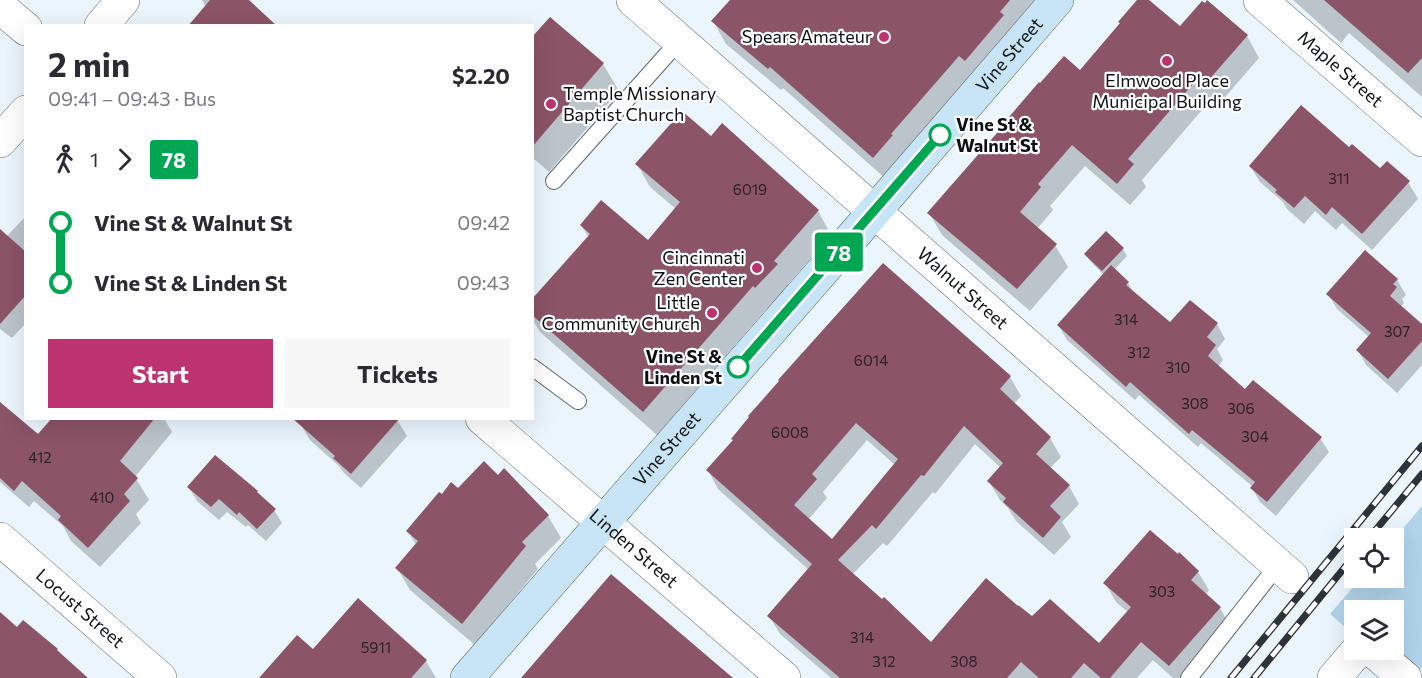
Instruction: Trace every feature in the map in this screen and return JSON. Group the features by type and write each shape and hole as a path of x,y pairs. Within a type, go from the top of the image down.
{"main road":[{"name":"Vine Street","path":"467,678 1057,0"}],"street":[{"path":"102,24 123,0"},
{"name":"Walnut Street","path":"633,0 1285,571"},
{"name":"Maple Street","path":"1260,0 1422,140"},
{"path":"0,7 24,27"},
{"path":"0,141 24,114"},
{"name":"Linden Street","path":"487,420 602,523 784,678"},
{"name":"Locust Street","path":"0,539 160,678"},
{"path":"1334,678 1349,660"},
{"path":"1384,660 1405,678"},
{"path":"1413,678 1422,668"}],"lane":[{"path":"554,181 679,40"},
{"path":"534,368 578,401"},
{"path":"1189,678 1285,571"}],"shaded area":[{"path":"1422,506 1422,668 1413,678 1401,660 1404,660 1404,600 1344,600 1344,626 1330,614 1352,588 1404,588 1403,528"}],"building":[{"path":"210,0 249,0 275,24 190,24"},
{"path":"730,0 1010,0 1000,12 1004,15 965,61 959,56 873,158 770,67 768,69 711,21"},
{"path":"1137,0 1149,0 1180,26 1202,1 1205,3 1207,0 1248,35 1207,82 1200,76 1128,159 1134,164 1117,184 1072,145 1038,184 1041,187 1020,212 1057,244 1017,289 927,213 1064,56 1080,70"},
{"path":"1324,0 1422,0 1422,58 1408,73"},
{"name":"Temple Missionary Baptist Church","path":"550,17 604,63 534,145 534,35"},
{"path":"1301,105 1349,147 1352,144 1380,168 1387,161 1410,181 1362,234 1332,207 1326,215 1305,196 1294,208 1249,166"},
{"path":"682,111 711,136 722,123 819,210 774,261 778,264 755,288 753,286 643,412 534,317 534,297 590,234 580,225 601,200 648,240 680,202 635,164"},
{"path":"0,229 24,250 24,297 0,324"},
{"path":"1106,231 1124,248 1102,271 1084,254"},
{"path":"1365,250 1398,279 1393,284 1397,287 1390,296 1422,324 1422,341 1388,379 1356,350 1371,333 1326,294"},
{"path":"883,263 1011,376 1000,389 1051,437 1036,454 1070,485 1050,506 1061,517 1043,538 1003,502 1006,498 987,481 1003,463 964,426 924,476 921,475 876,529 872,525 838,560 882,599 884,597 931,642 986,578 1032,616 1050,599 1099,643 1131,607 1103,583 1150,530 1199,571 1191,580 1221,607 1169,666 1141,642 1110,678 1101,678 1084,663 1071,678 1039,678 1021,662 1007,678 840,678 767,616 812,564 706,470 733,440 731,439 748,416","holes":["856,423 898,459 832,539 794,505 817,479 812,474"]},
{"path":"1111,265 1129,282 1126,285 1170,322 1190,300 1218,323 1207,337 1216,345 1208,356 1245,389 1253,380 1322,437 1267,502 1250,488 1255,482 1192,430 1189,434 1130,382 1126,387 1057,325"},
{"path":"0,402 38,434 50,420 153,420 120,461 138,478 124,494 130,501 88,548 58,520 61,516 22,481 14,491 0,478"},
{"path":"294,420 398,420 351,474 333,458 335,456"},
{"path":"215,455 276,509 257,529 239,512 237,515 219,499 211,507 187,487"},
{"path":"484,461 498,475 504,468 549,515 522,542 526,546 462,624 395,568 418,541 406,531 439,492 442,494 451,482 458,488"},
{"path":"611,574 733,678 521,678"},
{"path":"358,598 427,660 411,678 259,678 297,635 313,649"},
{"path":"0,612 17,627 23,620 88,678 0,678"}],"railway":[{"path":"1231,678 1422,446"},
{"path":"1377,528 1422,474"},
{"path":"1254,678 1344,568"}],"bus line":[{"name":"78","path":"738,367 940,135"}],"place":[{"name":"Spears Amateur","path":"884,37"},
{"name":"Elmwood Place Municipal Building","path":"1167,61"},
{"name":"Temple Missionary Baptist Church","path":"551,104"},
{"name":"Vine St & Walnut St","path":"940,135"},
{"name":"Cincinnati Zen Center","path":"757,268"},
{"name":"Little Community Church","path":"712,313"},
{"name":"Vine St & Linden St","path":"738,367"}]}
